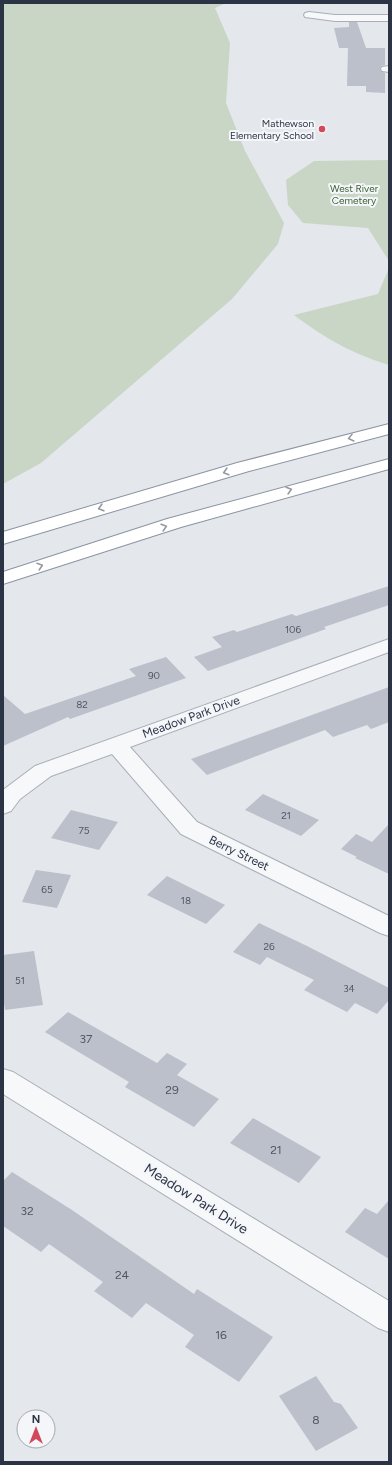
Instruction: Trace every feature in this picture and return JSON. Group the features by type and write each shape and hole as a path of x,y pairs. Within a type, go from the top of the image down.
{"highway":[{"path":"3,538 243,467 389,429"},
{"path":"3,578 174,524 389,464"}],"street":[{"path":"309,15 335,18 389,18"},
{"name":"Meadow Park Drive","path":"3,806 12,794 43,771 389,645"},
{"name":"Berry Street","path":"116,745 189,828 389,927"},
{"name":"Meadow Park Drive","path":"3,1080 389,1318"}],"green space":[{"path":"3,3 226,3 215,8 230,43 226,103 245,151 284,223 278,244 232,299 41,463 3,484"},
{"name":"West River Cemetery","path":"389,160 389,261 368,228 303,223 288,205 286,180 314,161"},
{"path":"389,268 389,365 363,356 339,344 294,315 378,294"}],"building":[{"path":"349,22 357,22 366,48 385,48 385,65 381,66 380,70 385,73 385,93 366,92 366,86 347,86 348,48 339,48 334,28 349,27"},
{"path":"389,586 389,605 324,627 326,629 208,671 194,657 222,647 212,637 234,630 237,632 292,614 296,616"},
{"path":"166,657 186,678 70,719 68,717 3,746 3,695 25,714 136,676 129,669"},
{"path":"389,687 389,722 371,729 367,725 333,737 325,730 207,775 191,759"},
{"path":"263,794 319,820 301,836 245,810"},
{"path":"71,810 118,822 99,850 51,838"},
{"path":"389,824 389,874 355,858 357,857 341,849 356,834 372,842"},
{"path":"36,870 71,875 57,908 22,902"},
{"path":"167,876 225,905 206,924 147,895"},
{"path":"259,923 389,988 389,1000 377,1014 355,1003 347,1012 304,990 314,980 267,957 260,965 233,952"},
{"path":"34,951 43,1005 5,1010 3,995 3,955"},
{"path":"68,1012 157,1063 167,1053 187,1064 177,1075 219,1099 194,1127 125,1087 129,1082 45,1032"},
{"path":"253,1118 321,1157 299,1183 230,1143"},
{"path":"12,1172 72,1210 194,1294 197,1289 273,1337 239,1382 185,1347 194,1335 146,1303 132,1318 94,1291 103,1282 49,1244 41,1252 3,1226 3,1181"},
{"path":"389,1200 389,1259 345,1232 365,1208 377,1214"},
{"path":"316,1376 334,1402 341,1404 358,1428 316,1451 279,1396"}],"place":[{"name":"Mathewson Elementary School","path":"322,129"}]}
